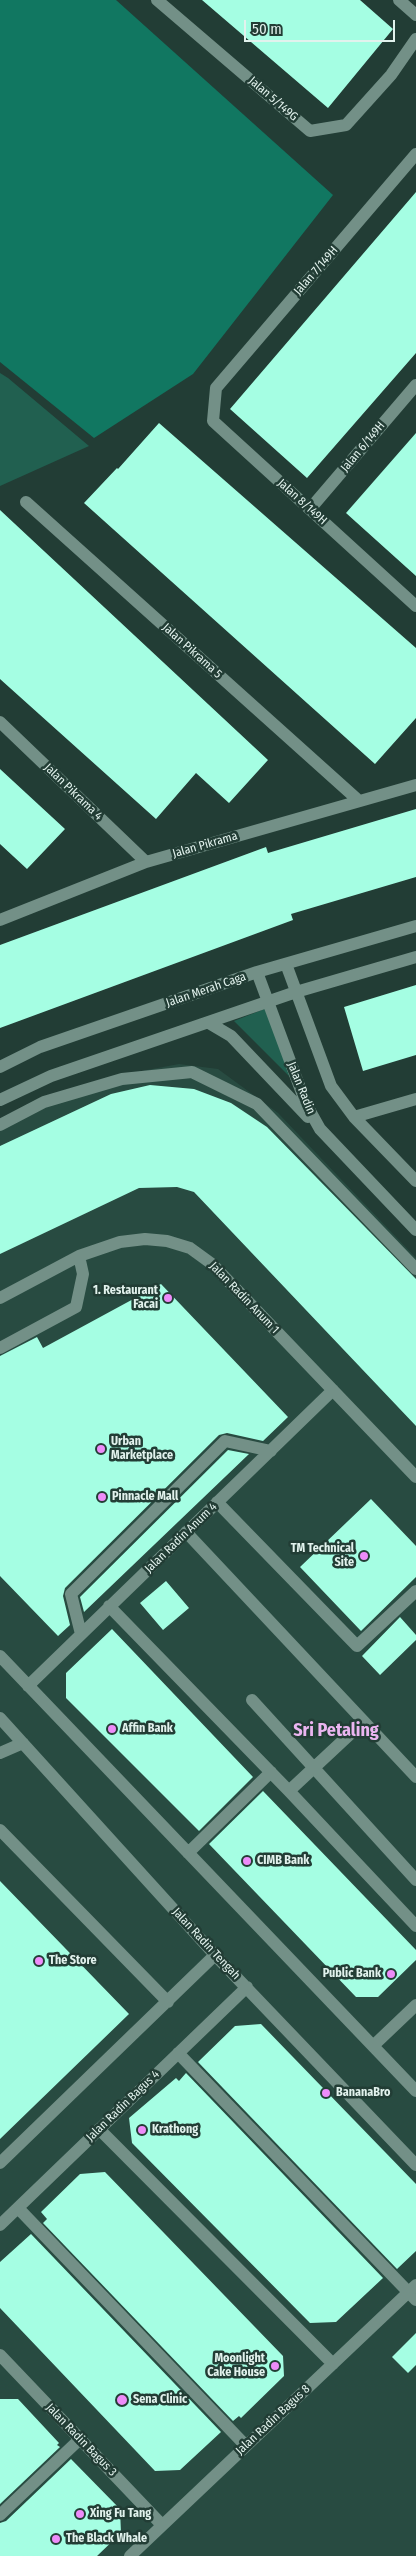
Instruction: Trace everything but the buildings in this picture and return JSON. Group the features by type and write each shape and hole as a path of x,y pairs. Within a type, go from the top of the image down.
{"street":[{"name":"Jalan 5/149G","path":"157,0 310,131 346,125 391,75 416,39"},
{"path":"399,0 416,15"},
{"name":"Jalan 7/149H","path":"216,388 416,154"},
{"name":"Jalan 6/149H","path":"310,509 416,385"},
{"name":"Jalan 8/149H","path":"216,388 213,421 416,606"},
{"name":"Jalan Pikrama 5","path":"26,502 358,800"},
{"name":"Jalan Pikrama 4","path":"0,722 146,862"},
{"name":"Jalan Pikrama","path":"0,920 146,862 416,785"},
{"name":"Jalan Merah Caga","path":"0,1067 40,1047 257,972 416,926"},
{"path":"0,1100 51,1076 296,992 416,957"},
{"path":"286,964 330,1086 354,1117 416,1181"},
{"name":"Jalan Radin","path":"257,972 306,1104 320,1129 416,1230"},
{"path":"209,1023 231,1036 320,1129"},
{"path":"0,1125 44,1102 122,1079 192,1072 257,1104 416,1269"},
{"path":"354,1117 416,1099"},
{"name":"Jalan Radin Anum 1","path":"0,1298 79,1256 120,1242 145,1239 167,1241 190,1248 212,1264 416,1477"},
{"path":"0,1348 76,1307 83,1274 79,1256"},
{"name":"Jalan Radin Anum 4","path":"28,1686 333,1390"},
{"path":"81,1634 71,1594 225,1441 272,1451"},
{"path":"217,1502 357,1646 416,1590"},
{"path":"186,1532 416,1777"},
{"path":"109,1606 271,1772 416,1926"},
{"path":"0,1656 416,2091"},
{"path":"252,1700 416,1880"},
{"name":"Jalan Radin Tengah","path":"0,1718 215,1955 416,2165"},
{"path":"289,1791 312,1767 363,1722"},
{"path":"0,1753 23,1743"},
{"path":"188,1853 271,1772"},
{"path":"0,1830 168,2002"},
{"path":"0,2163 215,1955"},
{"name":"Jalan Radin Bagus 4","path":"0,2225 246,1987"},
{"path":"373,2046 416,2004"},
{"path":"178,2054 413,2292"},
{"path":"99,2129 333,2364"},
{"path":"18,2208 246,2446"},
{"name":"Jalan Radin Bagus 8","path":"130,2556 333,2364 413,2292"},
{"name":"Jalan Radin Bagus 3","path":"2,2360 162,2525"},
{"path":"0,2515 80,2439"}],"shaded area":[{"path":"0,373 8,378 89,446 0,486"},
{"path":"267,1008 291,1078 234,1021"},
{"path":"179,1064 218,1069 278,1113 416,1258 416,2556 0,2556 0,1128 115,1076"}],"green space":[{"path":"0,0 116,0 333,195 193,374 94,438 0,362"}],"place":[{"name":"1. Restaurant Facai","path":"168,1298"},
{"name":"Urban Marketplace","path":"101,1449"},
{"name":"Pinnacle Mall","path":"102,1497"},
{"name":"TM Technical Site","path":"364,1556"},
{"name":"Affin Bank","path":"112,1729"},
{"name":"CIMB Bank","path":"247,1861"},
{"name":"The Store","path":"39,1961"},
{"name":"Public Bank","path":"391,1974"},
{"name":"BananaBro","path":"326,2093"},
{"name":"Krathong","path":"142,2130"},
{"name":"Moonlight Cake House","path":"275,2366"},
{"name":"Sena Clinic","path":"122,2400"},
{"name":"Xing Fu Tang","path":"80,2514"},
{"name":"The Black Whale","path":"56,2539"}],"district":[{"name":"Sri Petaling","path":"336,1731"}]}
